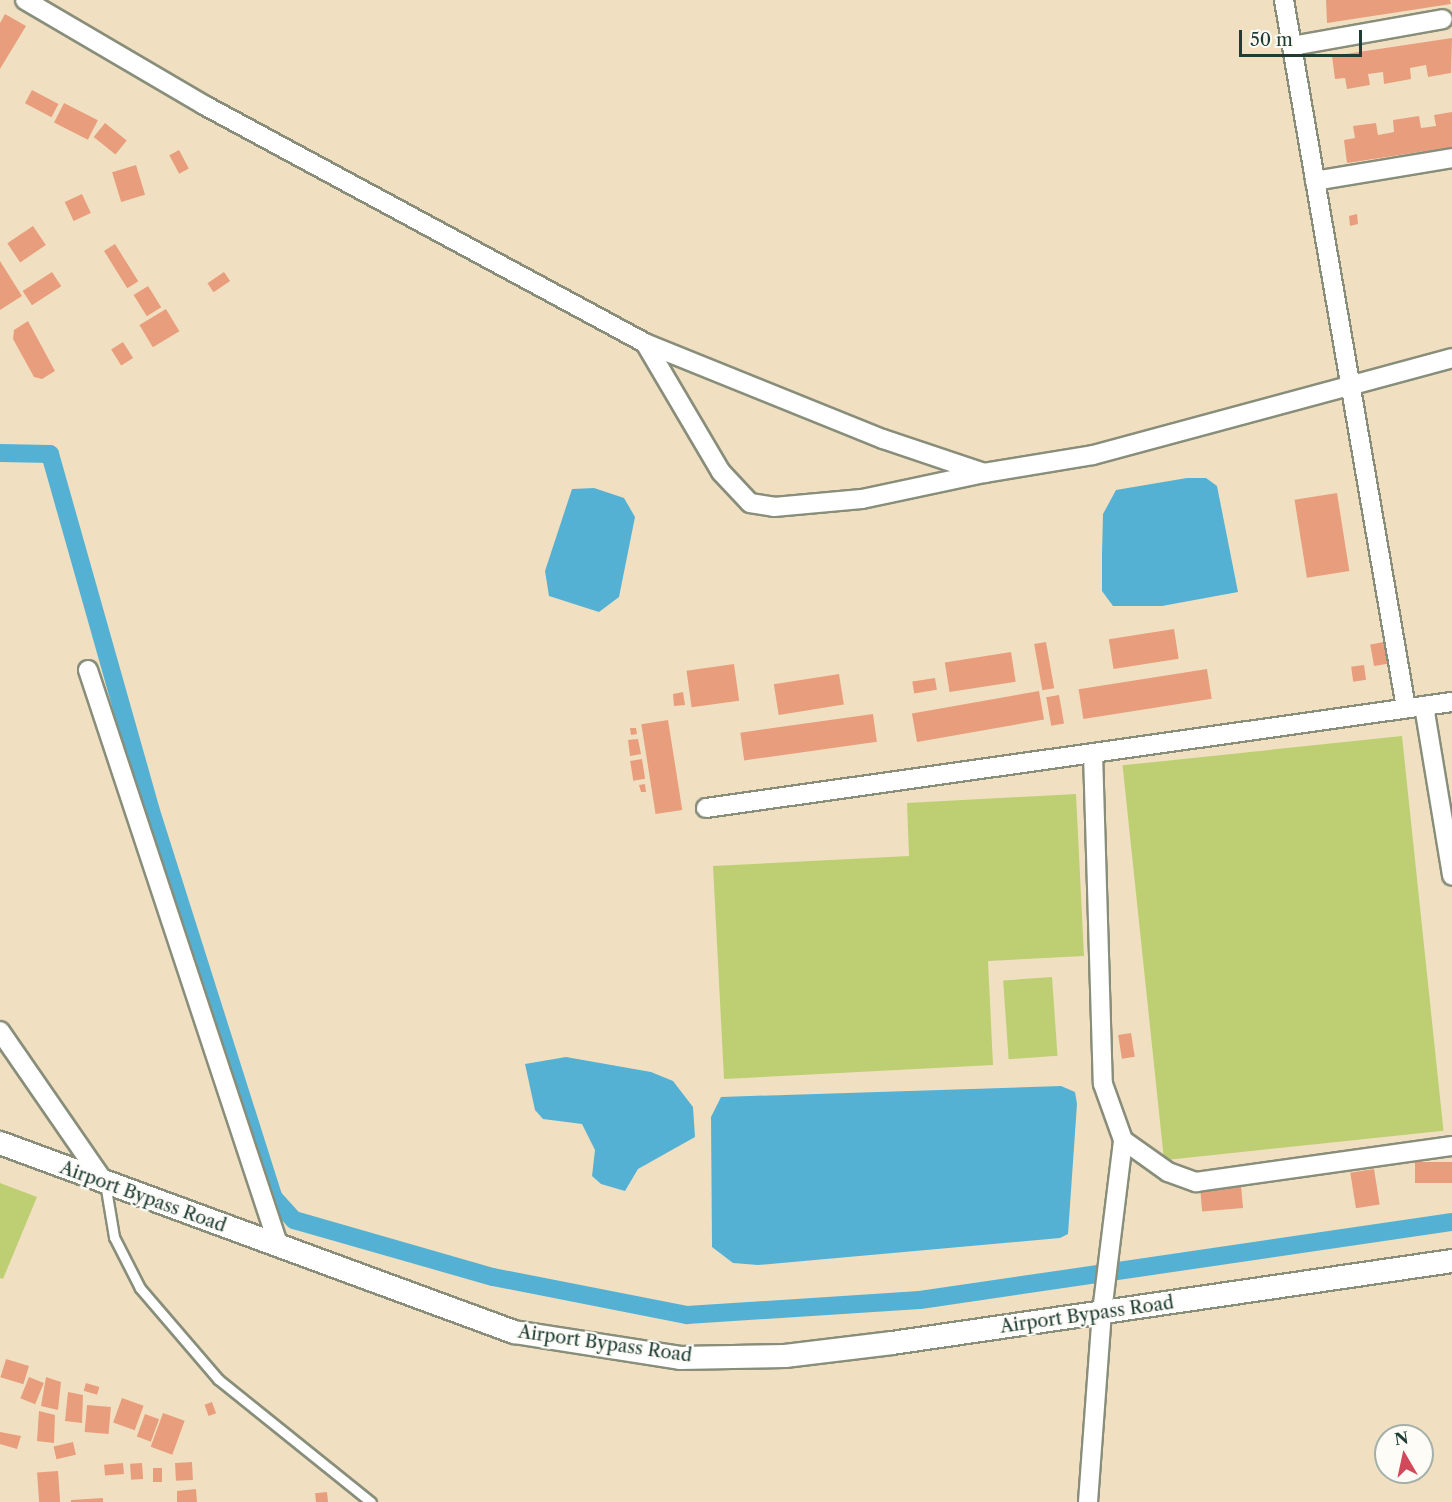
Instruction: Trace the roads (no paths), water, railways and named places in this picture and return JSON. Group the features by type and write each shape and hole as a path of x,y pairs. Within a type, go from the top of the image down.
{"street":[{"path":"25,0 204,105 645,343 883,439 984,473"},
{"path":"1284,0 1350,385 1415,707 1452,876"},
{"path":"1292,46 1443,19"},
{"path":"1315,181 1452,158"},
{"path":"645,343 721,472 750,503 774,507 862,499 984,473 1093,455 1452,358"},
{"path":"88,670 279,1247"},
{"path":"706,808 1452,702"},
{"path":"1088,1502 1102,1312 1123,1140 1103,1084 1093,753"},
{"path":"0,1031 105,1183"},
{"path":"1123,1140 1168,1172 1197,1182 1452,1146"},
{"name":"Airport Bypass Road","path":"0,1143 514,1332 680,1358 785,1356 1452,1261"}],"lane":[{"path":"105,1183 114,1237 140,1288 218,1379 371,1502"}],"water":[{"path":"1187,478 1206,478 1217,486 1238,592 1162,606 1113,606 1102,591 1103,514 1116,490"},
{"path":"594,488 624,498 635,517 619,597 599,612 549,596 545,571 572,489"},
{"path":"566,1057 651,1072 673,1081 693,1107 695,1137 638,1169 625,1191 601,1184 592,1176 595,1150 582,1124 543,1119 535,1110 525,1064"},
{"path":"1061,1086 1075,1092 1077,1104 1068,1234 1060,1238 758,1265 733,1263 712,1247 711,1117 721,1097"}],"waterway":[{"path":"0,453 50,454 150,808 274,1198 294,1220 493,1277 687,1315 920,1300 1452,1222"}]}
